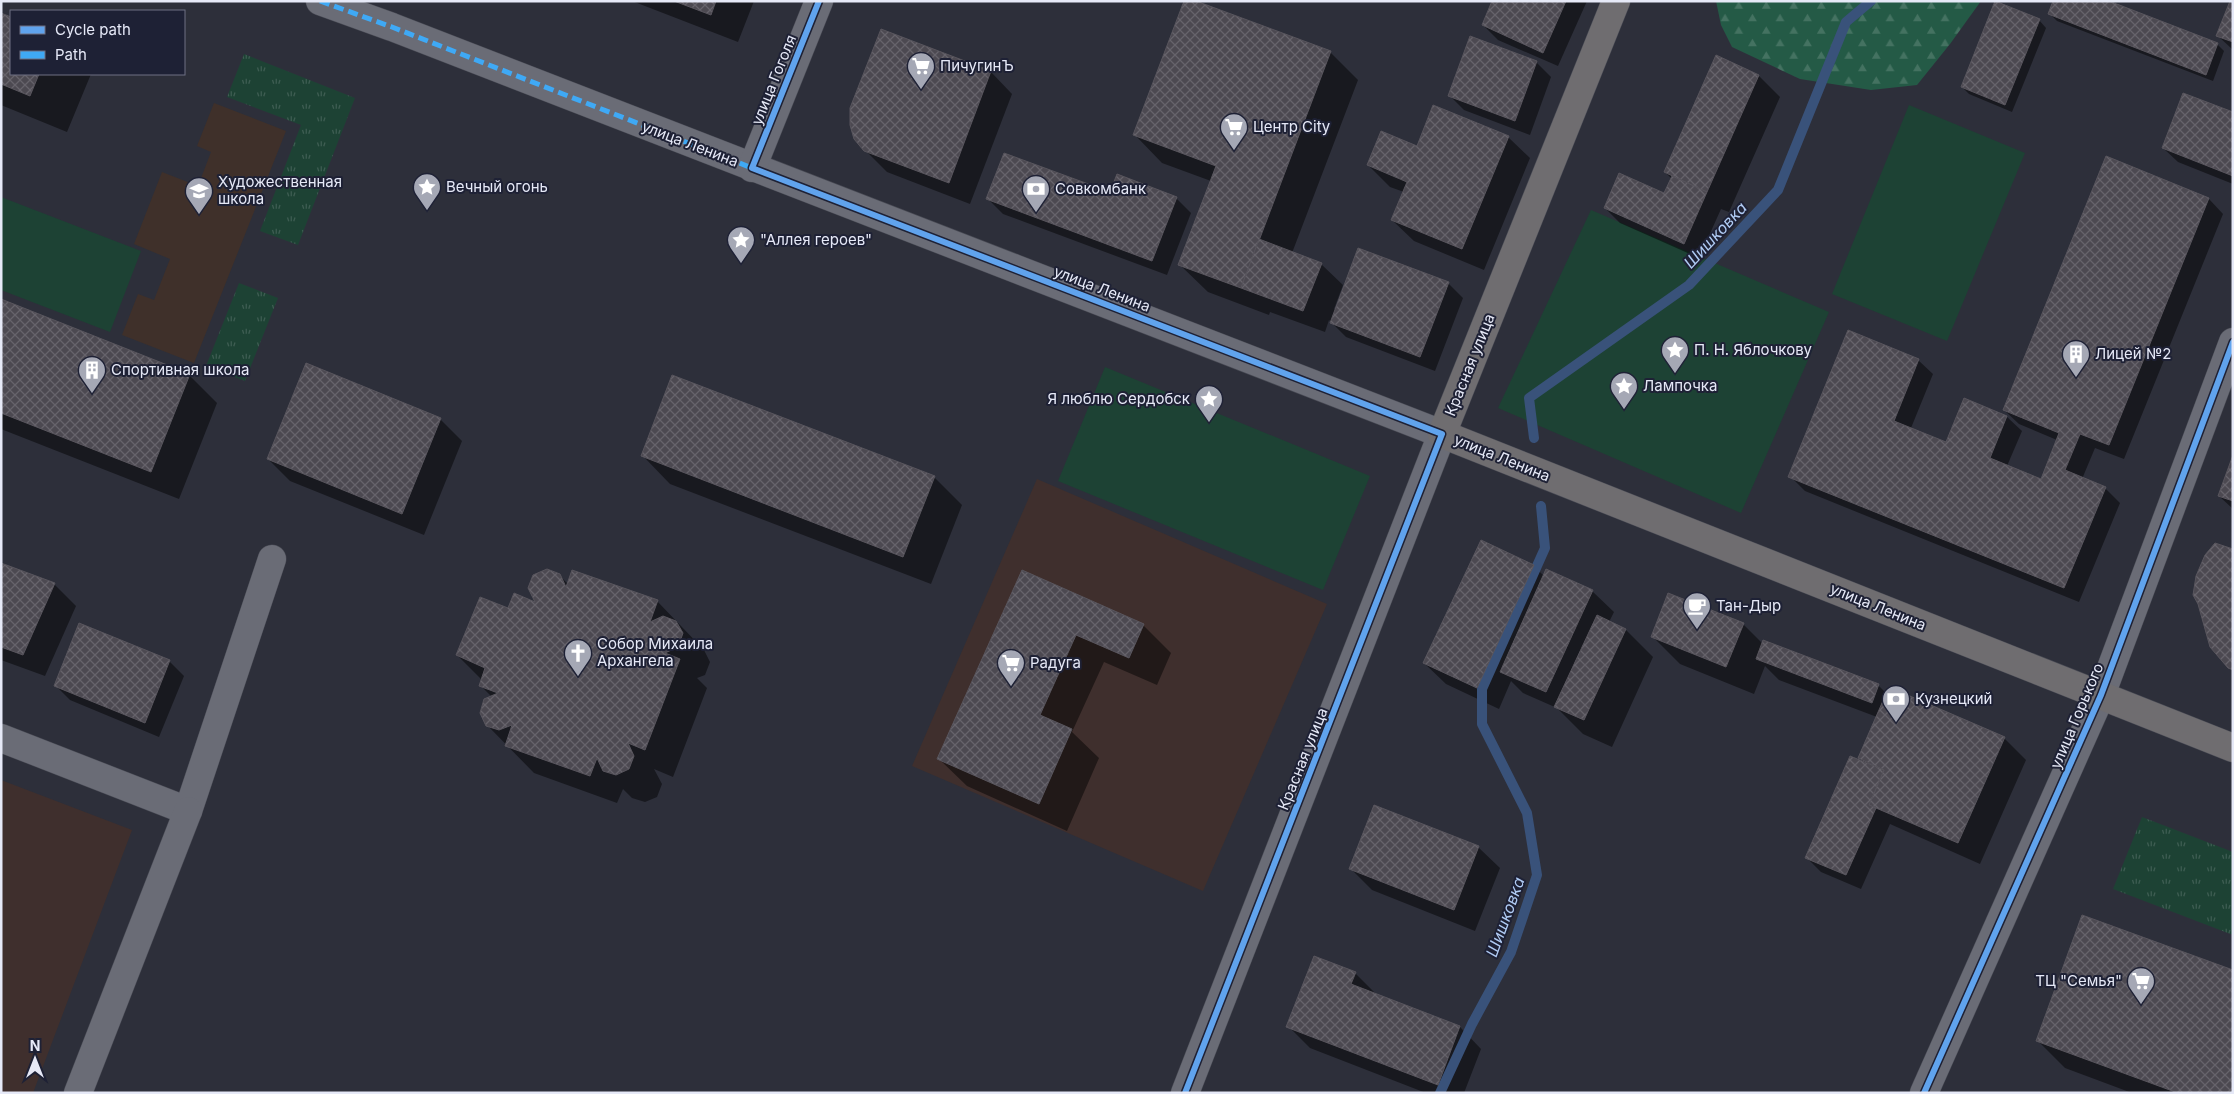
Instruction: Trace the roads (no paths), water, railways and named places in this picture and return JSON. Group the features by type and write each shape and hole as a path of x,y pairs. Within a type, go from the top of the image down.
{"main road":[{"name":"Красная улица","path":"1442,434 1616,1"},
{"name":"улица Ленина","path":"1442,434 2233,748"}],"street":[{"name":"улица Ленина","path":"320,1 392,27 1442,434"},
{"name":"улица Гоголя","path":"752,168 819,1"},
{"name":"улица Горького","path":"1924,1093 2101,695 2233,342"},
{"name":"Красная улица","path":"1185,1093 1442,434"},
{"path":"78,1093 188,811 272,559"},
{"path":"1,738 188,811"}],"waterway":[{"name":"Шишковка","path":"1534,438 1529,398 1689,285 1778,190 1846,22 1871,1"},
{"name":"Шишковка","path":"1440,1093 1472,1024 1511,952 1537,875 1527,813 1482,724 1482,689 1545,548 1541,506"}],"place":[{"name":"ПичугинЪ","path":"921,90"},
{"name":"Центр City","path":"1234,151"},
{"name":"Вечный огонь","path":"427,211"},
{"name":"Совкомбанк","path":"1036,213"},
{"name":"Художественная школа","path":"199,215"},
{"name":"\"Аллея героев\"","path":"741,264"},
{"name":"П. Н. Яблочкову","path":"1675,374"},
{"name":"Лицей №2","path":"2076,378"},
{"name":"Спортивная школа","path":"92,394"},
{"name":"Лампочка","path":"1624,410"},
{"name":"Я люблю Сердобск","path":"1209,423"},
{"name":"Тан-Дыр","path":"1697,630"},
{"name":"Собор Михаила Архангела","path":"578,677"},
{"name":"Радуга","path":"1011,687"},
{"name":"Кузнецкий","path":"1896,723"},
{"name":"ТЦ \"Семья\"","path":"2141,1005"}]}
